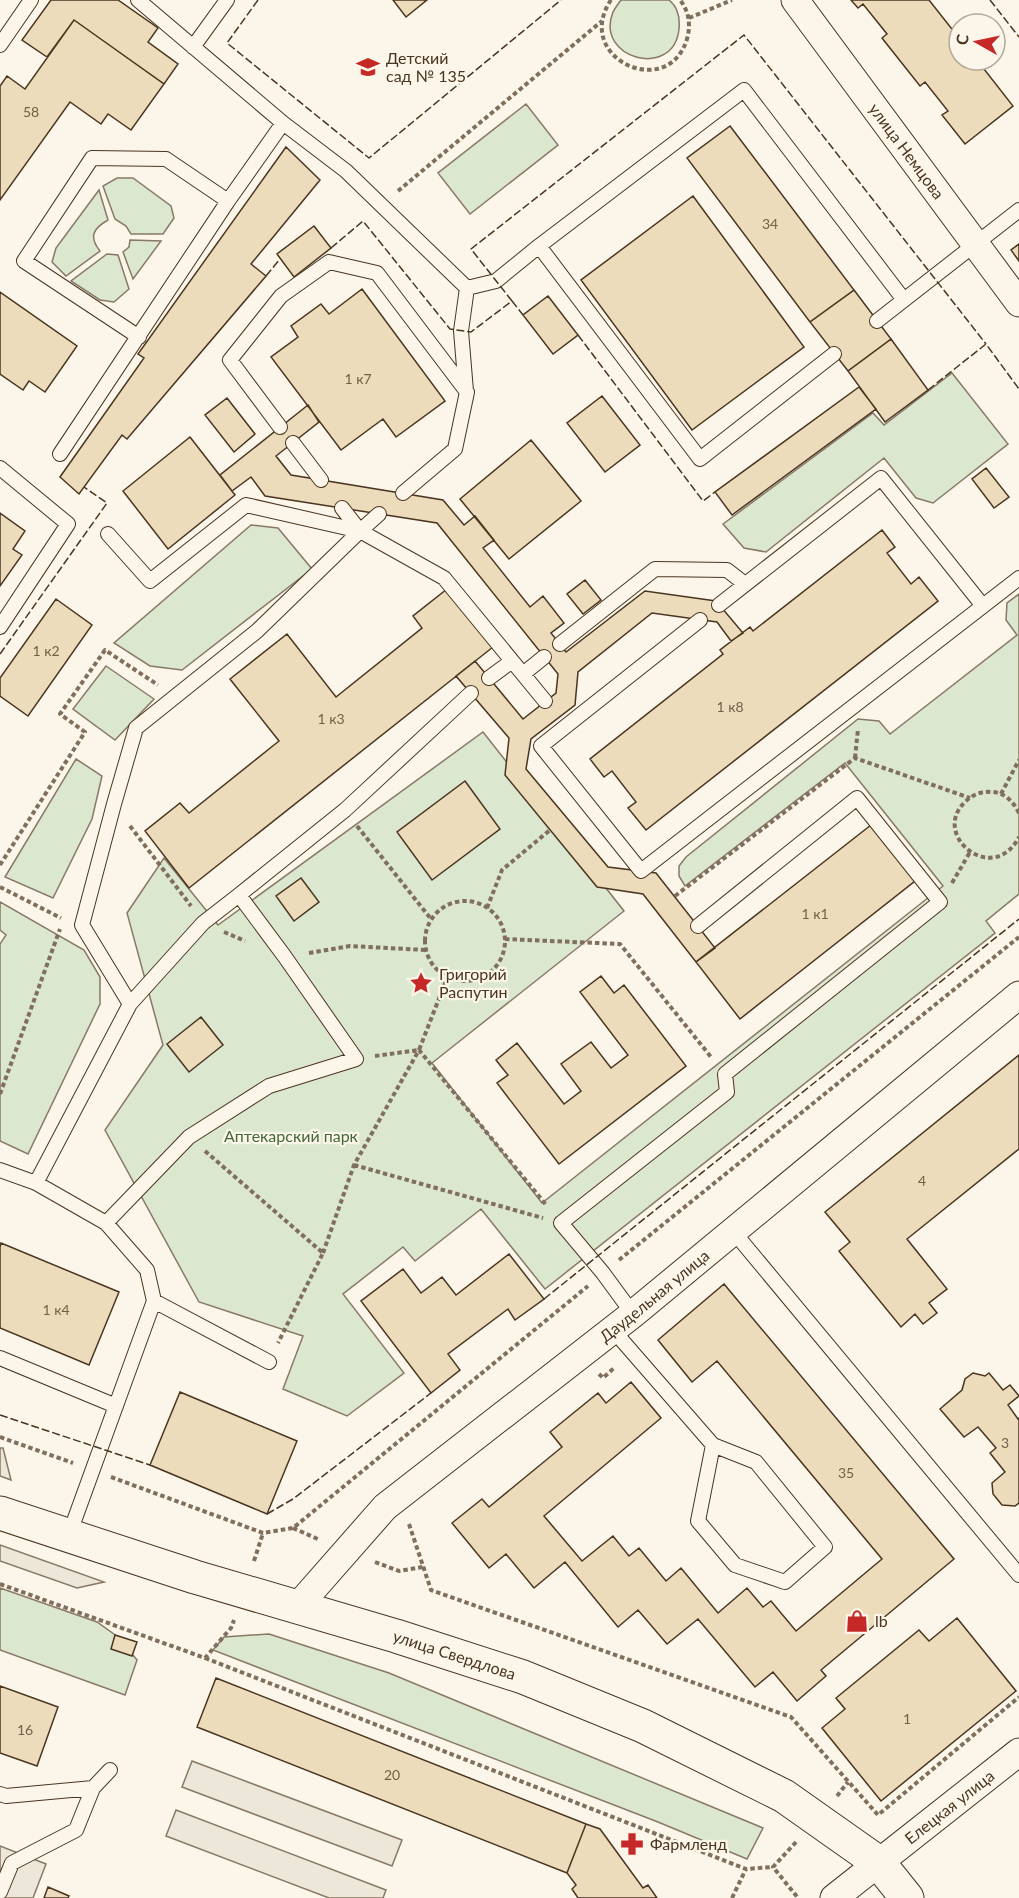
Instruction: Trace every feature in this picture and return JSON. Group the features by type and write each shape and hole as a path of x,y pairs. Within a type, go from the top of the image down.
{"street":[{"name":"улица Немцова","path":"795,0 1019,303"},
{"name":"Даудельная улица","path":"298,1606 385,1507 623,1322 1019,995"},
{"name":"улица Свердлова","path":"0,1513 195,1577 298,1606 523,1677 643,1726 784,1796 879,1863 907,1898"},
{"name":"Елецкая улица","path":"834,1898 1019,1752"}],"lane":[{"path":"0,45 31,0"},
{"path":"138,0 283,123 346,171 467,288"},
{"path":"193,47 227,0"},
{"path":"467,288 496,281 744,90 903,300"},
{"path":"60,454 228,201 283,123"},
{"path":"139,337 24,261 92,158 166,159 228,201"},
{"path":"877,321 1019,210"},
{"path":"539,246 700,459 834,354"},
{"path":"280,427 230,360 281,296 329,262 377,273 466,392"},
{"path":"403,493 454,449 466,392 461,331 467,288"},
{"path":"293,443 321,480"},
{"path":"0,468 68,524 0,627"},
{"path":"719,605 881,478 983,606"},
{"path":"108,534 150,581 246,505 360,531 444,578 545,701"},
{"path":"342,508 360,531"},
{"path":"130,1004 82,925 136,728 257,631 379,514"},
{"path":"560,644 655,569 727,570 745,584"},
{"path":"700,620 562,722 541,746 640,871 1019,578"},
{"path":"522,674 544,657"},
{"path":"489,678 512,661"},
{"path":"36,1183 130,1004 203,923 345,810 471,693"},
{"path":"698,926 857,798 940,902 725,1074 726,1092 561,1223 603,1274 623,1322 713,1445 756,1462 825,1547 785,1582 735,1565 698,1521 713,1445"},
{"path":"106,1222 189,1137 269,1086 356,1059 285,957 238,895"},
{"path":"0,1170 36,1183 106,1222 147,1269 154,1301 69,1535"},
{"path":"733,1231 1019,1575"},
{"path":"154,1301 269,1362"},
{"path":"0,1358 116,1406"},
{"path":"0,1892 12,1863 76,1830 93,1788 110,1770"},
{"path":"0,1794 6,1796 93,1788"}],"path":[{"path":"611,0 602,21 602,34 607,47 627,66 640,70 654,70 667,65 678,56 685,45 689,32 689,18 680,0"},
{"path":"689,18 732,0"},
{"path":"381,205 602,21"},
{"path":"0,865 85,732 60,714 105,650 175,697"},
{"path":"1001,794 1019,760"},
{"path":"1019,813 1012,801 1001,794 979,793 961,805 956,826 957,837 962,845 981,857 993,858 1005,854 1014,846 1019,837"},
{"path":"114,804 203,923 285,957 350,946 425,950"},
{"path":"345,810 431,920"},
{"path":"487,908 502,870 550,830"},
{"path":"940,902 970,852"},
{"path":"0,887 63,919 0,1094"},
{"path":"457,903 475,903 487,908 496,916 505,939 503,953 497,965 487,975 474,981 447,978 437,971 425,950 424,939 431,920 440,910 457,903"},
{"path":"0,1437 263,1533 294,1528 1019,937"},
{"path":"505,939 620,944 725,1074"},
{"path":"269,1362 323,1253 354,1165 419,1050 447,978"},
{"path":"356,1059 419,1050"},
{"path":"419,1050 561,1223"},
{"path":"189,1137 323,1253"},
{"path":"354,1165 561,1223"},
{"path":"205,1658 231,1628 263,1533"},
{"path":"0,1584 205,1658 746,1869 773,1867"},
{"path":"732,1898 746,1869"}],"green space":[{"path":"621,0 669,0 678,13 679,21 674,45 664,54 651,58 637,57 624,51 615,42 610,28 613,12"},
{"path":"526,104 558,145 470,214 438,173"},
{"path":"117,178 133,178 171,206 174,218 163,234 131,234 126,226 115,219 103,186"},
{"path":"99,190 108,220 94,233 94,241 100,251 66,276 52,262 56,248"},
{"path":"130,240 161,241 133,279 123,252 129,247"},
{"path":"107,254 118,255 129,289 114,302 100,300 71,281"},
{"path":"952,373 1008,444 933,503 916,498 884,458 766,552 744,548 723,524 873,413 884,425"},
{"path":"251,525 278,528 312,569 182,670 150,666 114,643"},
{"name":"Аптекарский парк","path":"1019,594 1019,894 986,921 995,933 545,1289 481,1209 415,1261 403,1247 343,1294 404,1373 347,1416 283,1389 303,1336 199,1302 105,1130 163,1045 127,913 164,858 218,925 483,732 624,911 432,1063 542,1203 943,886 845,763 685,886 679,876 679,866 686,857 858,719 879,721 890,734 1017,635 1006,620 1007,603"},
{"path":"106,666 154,699 115,740 73,709"},
{"path":"76,759 102,776 92,819 53,898 5,877"},
{"path":"0,902 84,950 100,977 100,1004 28,1154 0,1141 0,944 6,935 0,930"},
{"path":"0,1588 97,1622 118,1637 137,1660 125,1695 0,1650"},
{"path":"269,1634 389,1673 763,1828 747,1859 658,1822 213,1650 224,1637"}],"shaded area":[{"path":"0,1448 3,1448 11,1480 0,1476"},
{"path":"0,1545 104,1582 77,1588 0,1561"},
{"path":"192,1761 402,1840 392,1866 182,1787"},
{"path":"176,1810 386,1890 383,1898 329,1898 166,1836"},
{"path":"0,1846 46,1864 33,1898 0,1898"}],"building":[{"path":"51,0 118,0 158,28 148,42 178,64 164,84 74,20 47,57 22,40"},
{"path":"393,0 427,0 406,17"},
{"path":"851,0 929,0 947,23 947,72 986,72 1013,106 965,144 942,115 948,111 925,82 920,86 882,38 887,34 863,4 858,8"},
{"path":"74,20 164,84 131,130 108,114 101,124 70,102 0,200 0,86 7,76 25,89"},
{"path":"730,126 854,290 810,322 687,158"},
{"path":"286,147 320,180 251,264 266,276 127,439 122,435 79,494 60,477 144,358 138,354"},
{"path":"693,196 804,347 692,430 581,280"},
{"path":"314,226 331,248 294,277 277,254"},
{"path":"1019,244 1019,261 1011,250"},
{"path":"362,289 445,401 396,437 383,419 341,450 271,357 298,337 291,326 321,304 329,314"},
{"path":"854,290 891,339 848,371 810,322"},
{"path":"0,292 77,346 45,392 29,381 23,390 0,374"},
{"path":"548,296 578,335 553,354 523,315"},
{"path":"891,339 928,390 885,422 848,371"},
{"path":"859,387 876,409 732,515 715,492"},
{"path":"602,396 640,445 605,472 567,423"},
{"path":"227,398 255,434 234,452 205,415"},
{"path":"308,405 319,422 276,456 291,475 443,500 464,525 475,516 494,540 483,548 530,607 543,596 564,623 551,633 566,652 645,591 716,601 743,633 731,641 717,622 652,613 578,672 575,705 531,739 526,769 608,867 656,873 715,948 696,962 643,894 597,887 505,775 509,738 456,676 475,661 523,719 556,693 558,674 437,523 265,496 251,477 232,491 220,475"},
{"path":"190,437 235,495 168,549 123,491"},
{"path":"531,440 581,501 509,559 460,499"},
{"path":"986,468 1009,497 994,508 972,479"},
{"path":"0,513 25,531 13,549 22,555 0,586"},
{"path":"882,530 895,547 887,553 911,584 919,577 938,601 646,830 628,808 636,802 612,771 604,777 590,759 723,654 720,650 750,627 753,631"},
{"path":"585,580 601,600 583,614 567,594"},
{"path":"447,589 493,647 189,888 145,831 180,803 189,813 279,741 230,679 287,634 336,697 422,628 413,616"},
{"path":"56,599 92,625 28,716 0,696 0,678"},
{"path":"465,781 500,829 432,880 397,832"},
{"path":"871,825 915,881 740,1019 696,962"},
{"path":"301,878 319,902 294,921 276,896"},
{"path":"601,976 614,993 624,985 686,1066 559,1164 497,1083 508,1075 496,1060 517,1043 564,1104 581,1091 561,1064 591,1042 611,1068 628,1055 580,992"},
{"path":"201,1017 223,1045 189,1072 167,1044"},
{"path":"1019,1055 1019,1149 907,1239 947,1289 929,1303 937,1313 923,1324 915,1314 901,1327 839,1251 850,1242 825,1212"},
{"path":"1,1243 119,1292 89,1365 0,1328"},
{"path":"509,1254 544,1299 515,1320 508,1309 448,1354 460,1370 431,1393 361,1301 403,1269 421,1293 442,1277 456,1295"},
{"path":"724,1284 954,1559 821,1670 826,1676 797,1701 773,1672 755,1687 698,1619 667,1644 638,1610 618,1627 565,1562 534,1588 506,1554 489,1568 452,1523 482,1499 489,1507 562,1447 550,1432 598,1393 606,1403 631,1382 661,1418 544,1516 582,1561 613,1536 629,1556 639,1548 666,1581 681,1568 718,1613 747,1588 763,1607 771,1601 796,1631 882,1559 717,1361 692,1382 658,1340"},
{"path":"973,1373 985,1376 989,1373 1003,1390 1010,1385 1019,1396 1008,1405 1019,1418 1019,1503 1015,1506 1002,1505 993,1494 992,1483 1005,1472 990,1453 996,1448 978,1427 964,1437 940,1409 962,1390 965,1379"},
{"path":"180,1392 297,1441 267,1514 150,1465"},
{"path":"957,1618 1016,1691 881,1801 822,1728 845,1709 836,1698 919,1630 929,1641"},
{"path":"115,1635 137,1642 132,1656 111,1649"},
{"path":"216,1678 586,1824 567,1873 197,1727"},
{"path":"0,1686 58,1707 37,1766 0,1753"},
{"path":"586,1824 600,1829 643,1888 648,1885 657,1898 578,1898 572,1889 576,1885 567,1873"},
{"path":"48,1887 69,1896 68,1898 44,1898"}],"fence":[{"path":"258,0 227,43 369,158 561,0"},
{"path":"990,0 1019,37"},
{"path":"512,301 471,249 744,35 986,344"},
{"path":"331,248 363,221 450,329 471,332 512,301 523,315"},
{"path":"266,276 280,259"},
{"path":"578,335 703,501 715,492"},
{"path":"928,390 986,344 1019,389"},
{"path":"0,654 107,503 84,487"},
{"path":"544,1299 1019,919"},
{"path":"267,1514 293,1499 431,1393"},
{"path":"0,1415 150,1465"}],"place":[{"name":"Детский сад № 135","path":"368,67"},
{"name":"Григорий Распутин","path":"421,983"},
{"name":"lb","path":"857,1621"},
{"name":"Фармленд","path":"632,1844"}]}
